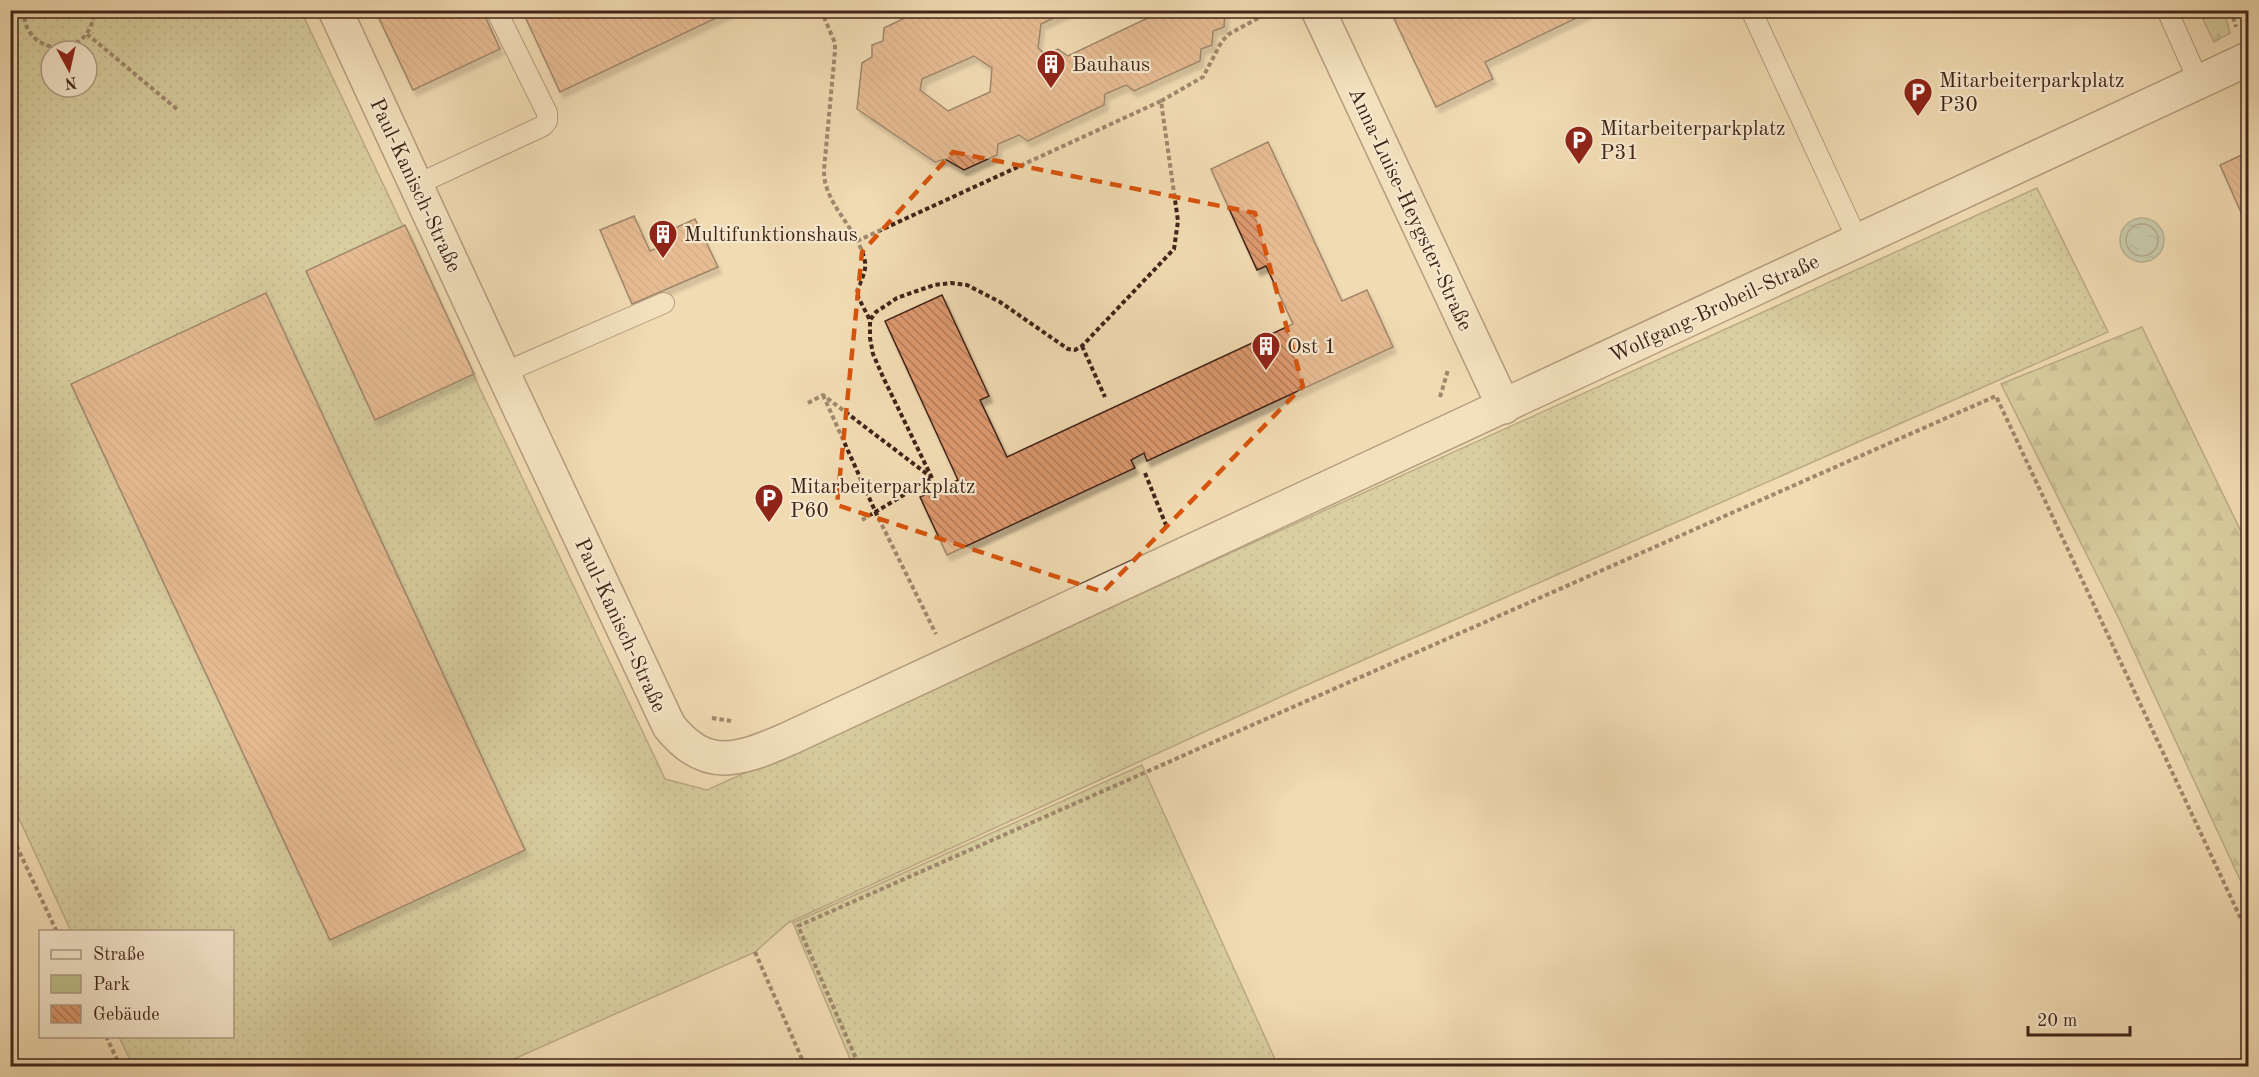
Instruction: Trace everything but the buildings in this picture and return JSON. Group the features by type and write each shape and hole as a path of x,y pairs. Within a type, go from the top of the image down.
{"street":[{"name":"Paul-Kanisch-Straße","path":"335,10 669,726 693,751 728,758 757,752 1180,558"},
{"name":"Anna-Luise-Heygster-Straße","path":"1318,10 1504,407"},
{"name":"Wolfgang-Brobeil-Straße","path":"1180,558 2248,59"}],"lane":[{"path":"416,185 543,126 547,121 547,113 496,10"},
{"path":"1751,10 1858,241"},
{"path":"2167,10 2199,82"},
{"path":"503,373 664,303"}],"path":[{"path":"24,10 26,27 34,38 45,45 59,48 73,45 87,34 92,26 94,10"},
{"path":"821,10 835,43 824,177 827,190 857,241 866,264 856,293 870,320 870,338 879,370 932,478"},
{"path":"857,241 1161,101 1203,77 1222,41 1230,34 1273,10"},
{"path":"87,34 178,110"},
{"path":"870,320 881,307 897,298 934,285 951,283 966,285 993,298 1068,349 1075,350 1082,346 1174,249 1178,220 1161,101"},
{"path":"1082,346 1105,397"},
{"path":"1438,402 1445,384 1449,363"},
{"path":"822,395 932,478"},
{"path":"808,403 822,395"},
{"path":"822,395 876,513 938,639"},
{"path":"850,1066 858,1063 798,926 1996,396 2248,934"},
{"path":"1145,473 1180,558"},
{"path":"862,520 932,478"},
{"path":"710,718 733,721"},
{"path":"10,832 56,930"},
{"path":"755,952 805,1066"},
{"path":"107,1038 120,1066"}],"highlighted area":[{"path":"953,152 1255,213 1303,386 1103,592 837,505 862,252"}],"green space":[{"path":"10,11 301,11 665,779 707,790 2037,188 2108,332 1300,688 788,923 755,952 498,1066 133,1066 119,1038 234,1038 234,930 71,930 11,801"},
{"path":"2199,11 2224,11 2230,33 2214,42"},
{"path":"2142,327 2248,546 2248,897 2120,621 2001,384"},
{"path":"1142,765 1278,1066 853,1066 793,923"}],"water":[{"path":"2142,218 2158,224 2164,240 2158,256 2142,262 2126,256 2120,240 2126,224"}],"place":[{"name":"Bauhaus","path":"1051,90"},
{"name":"Mitarbeiterparkplatz P30","path":"1918,118"},
{"name":"Mitarbeiterparkplatz P31","path":"1579,166"},
{"name":"Multifunktionshaus","path":"663,260"},
{"name":"Ost 1","path":"1266,372"},
{"name":"Mitarbeiterparkplatz P60","path":"769,524"}]}
